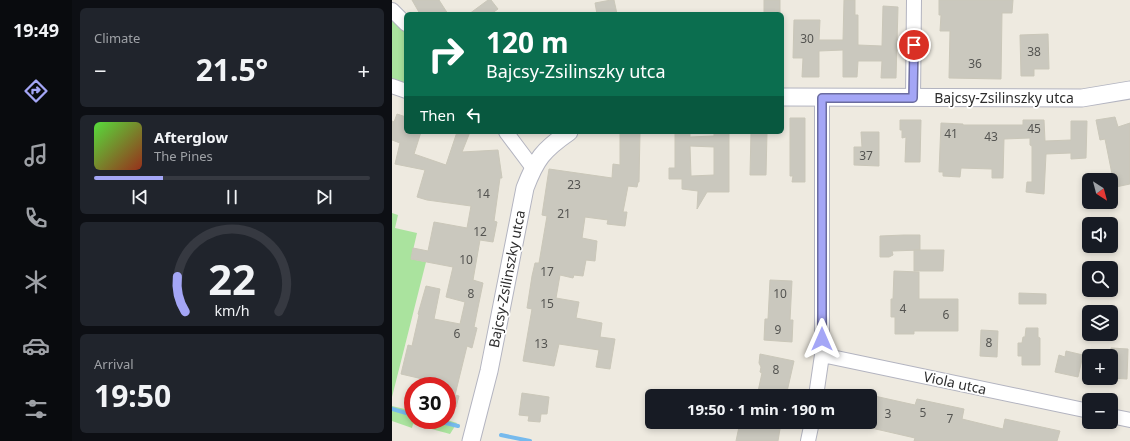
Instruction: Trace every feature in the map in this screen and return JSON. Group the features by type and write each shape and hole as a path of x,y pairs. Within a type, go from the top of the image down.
{"street":[{"path":"913,98 914,0"},
{"path":"392,10 404,22"},
{"path":"392,86 404,90"},
{"name":"Bajcsy-Zsilinszky utca","path":"784,97 1082,98 1130,90"},
{"path":"817,389 822,355 822,98"},
{"path":"507,134 533,168"},
{"name":"Bajcsy-Zsilinszky utca","path":"472,440 489,371 525,188 533,168 543,153 567,134"},
{"name":"Viola utca","path":"822,355 1082,410"},
{"path":"1118,417 1130,420"},
{"path":"808,441 811,429"}],"green space":[{"path":"392,16 404,29 404,86 392,81"},
{"path":"392,213 398,215 395,228 417,233 411,259 426,262 392,397"},
{"path":"392,406 404,409 404,425 392,421"},
{"path":"432,429 453,429 450,434"}],"building":[{"path":"412,0 439,0 447,12 419,12"},
{"path":"488,0 491,0 498,9 494,12 472,12"},
{"path":"614,0 617,12 597,12 595,3"},
{"path":"764,0 780,0 780,12 764,12"},
{"path":"844,0 855,0 855,15 858,15 858,45 882,46 883,6 898,7 896,78 881,78 882,61 858,61 857,77 843,77 843,50 819,51 819,77 802,77 803,58 793,58 794,20 820,20 819,40 843,40"},
{"path":"939,0 1013,0 1012,13 1002,13 1001,79 949,78 950,31 940,31 941,15 939,15"},
{"path":"1048,34 1049,69 1034,69 1034,76 1021,76 1020,35"},
{"path":"397,114 404,116 404,134 420,134 414,154 446,165 456,134 469,134 462,152 498,150 502,178 500,178 494,221 497,222 493,242 480,240 473,280 483,283 474,327 477,328 472,348 467,346 456,391 456,377 414,377 401,374 408,345 412,346 418,314 426,286 440,289 434,319 460,324 465,302 446,297 453,267 411,259 413,248 428,251 434,222 467,228 471,206 427,200 417,197 425,170 395,164 400,143 392,140 392,121 394,122"},
{"path":"1115,117 1118,127 1130,123 1130,184 1118,187 1118,173 1112,173 1105,139 1100,140 1096,120"},
{"path":"790,118 805,118 805,182 792,182 793,176 790,176"},
{"path":"900,120 921,120 920,162 905,162 906,137 902,138"},
{"path":"1023,120 1044,120 1045,141 1071,140 1071,121 1087,121 1086,158 1071,159 1071,153 1046,154 1044,194 1026,192 1027,182 1032,182 1032,146 1030,145 1030,138 1004,139 1003,178 992,178 992,169 961,168 960,177 943,176 943,172 939,172 941,123 963,125 1023,125"},
{"path":"861,132 879,132 879,166 854,165 854,147 862,147"},
{"path":"620,134 640,134 639,182 637,187 628,186 623,212 627,212 625,226 607,224 608,220 585,217 582,238 597,241 595,261 586,260 583,276 574,275 573,278 560,275 556,298 579,302 576,318 602,323 600,337 615,339 610,369 596,367 599,350 559,344 554,366 523,361 532,309 527,308 532,276 535,263 539,263 547,216 542,215 549,169 612,178 613,164 620,165"},
{"path":"675,134 690,134 690,137 729,134 729,192 707,192 697,209 698,191 682,189 682,179 669,179 669,168 675,168","holes":["690,146 714,147 714,175 691,176"]},
{"path":"751,134 767,134 766,175 750,175"},
{"path":"920,235 920,250 892,251 893,255 889,257 880,257 880,236"},
{"path":"914,250 944,250 943,271 914,271"},
{"path":"894,271 919,272 919,299 958,299 958,331 914,331 914,334 895,334 895,317 891,317"},
{"path":"770,280 792,281 790,320 793,320 792,342 764,340 765,319 768,319"},
{"path":"1019,293 1046,294 1046,304 1019,304"},
{"path":"1026,328 1038,328 1038,337 1040,338 1040,365 1022,365 1022,356 1018,356 1018,343 1022,343 1023,337 1025,337"},
{"path":"981,330 998,331 997,357 980,356"},
{"path":"1111,348 1128,349 1127,379 1118,378 1118,349"},
{"path":"1066,351 1082,355 1078,377 1055,372 1059,355 1065,357"},
{"path":"760,354 794,361 788,389 759,389 762,373 760,372 761,367 759,363"},
{"path":"522,393 549,397 547,414 541,414 540,422 528,421 529,416 519,415"},
{"path":"456,395 459,396 456,407"},
{"path":"877,397 915,405 917,399 964,409 962,419 1003,429 1005,419 1060,431 1057,441 914,441 915,438 876,429 877,429"},
{"path":"739,429 780,429 778,441 736,441"}],"waterway":[{"path":"392,409 404,412"},
{"path":"501,435 530,441"}],"route":[{"path":"822,339 822,98 913,98 914,45"}]}
